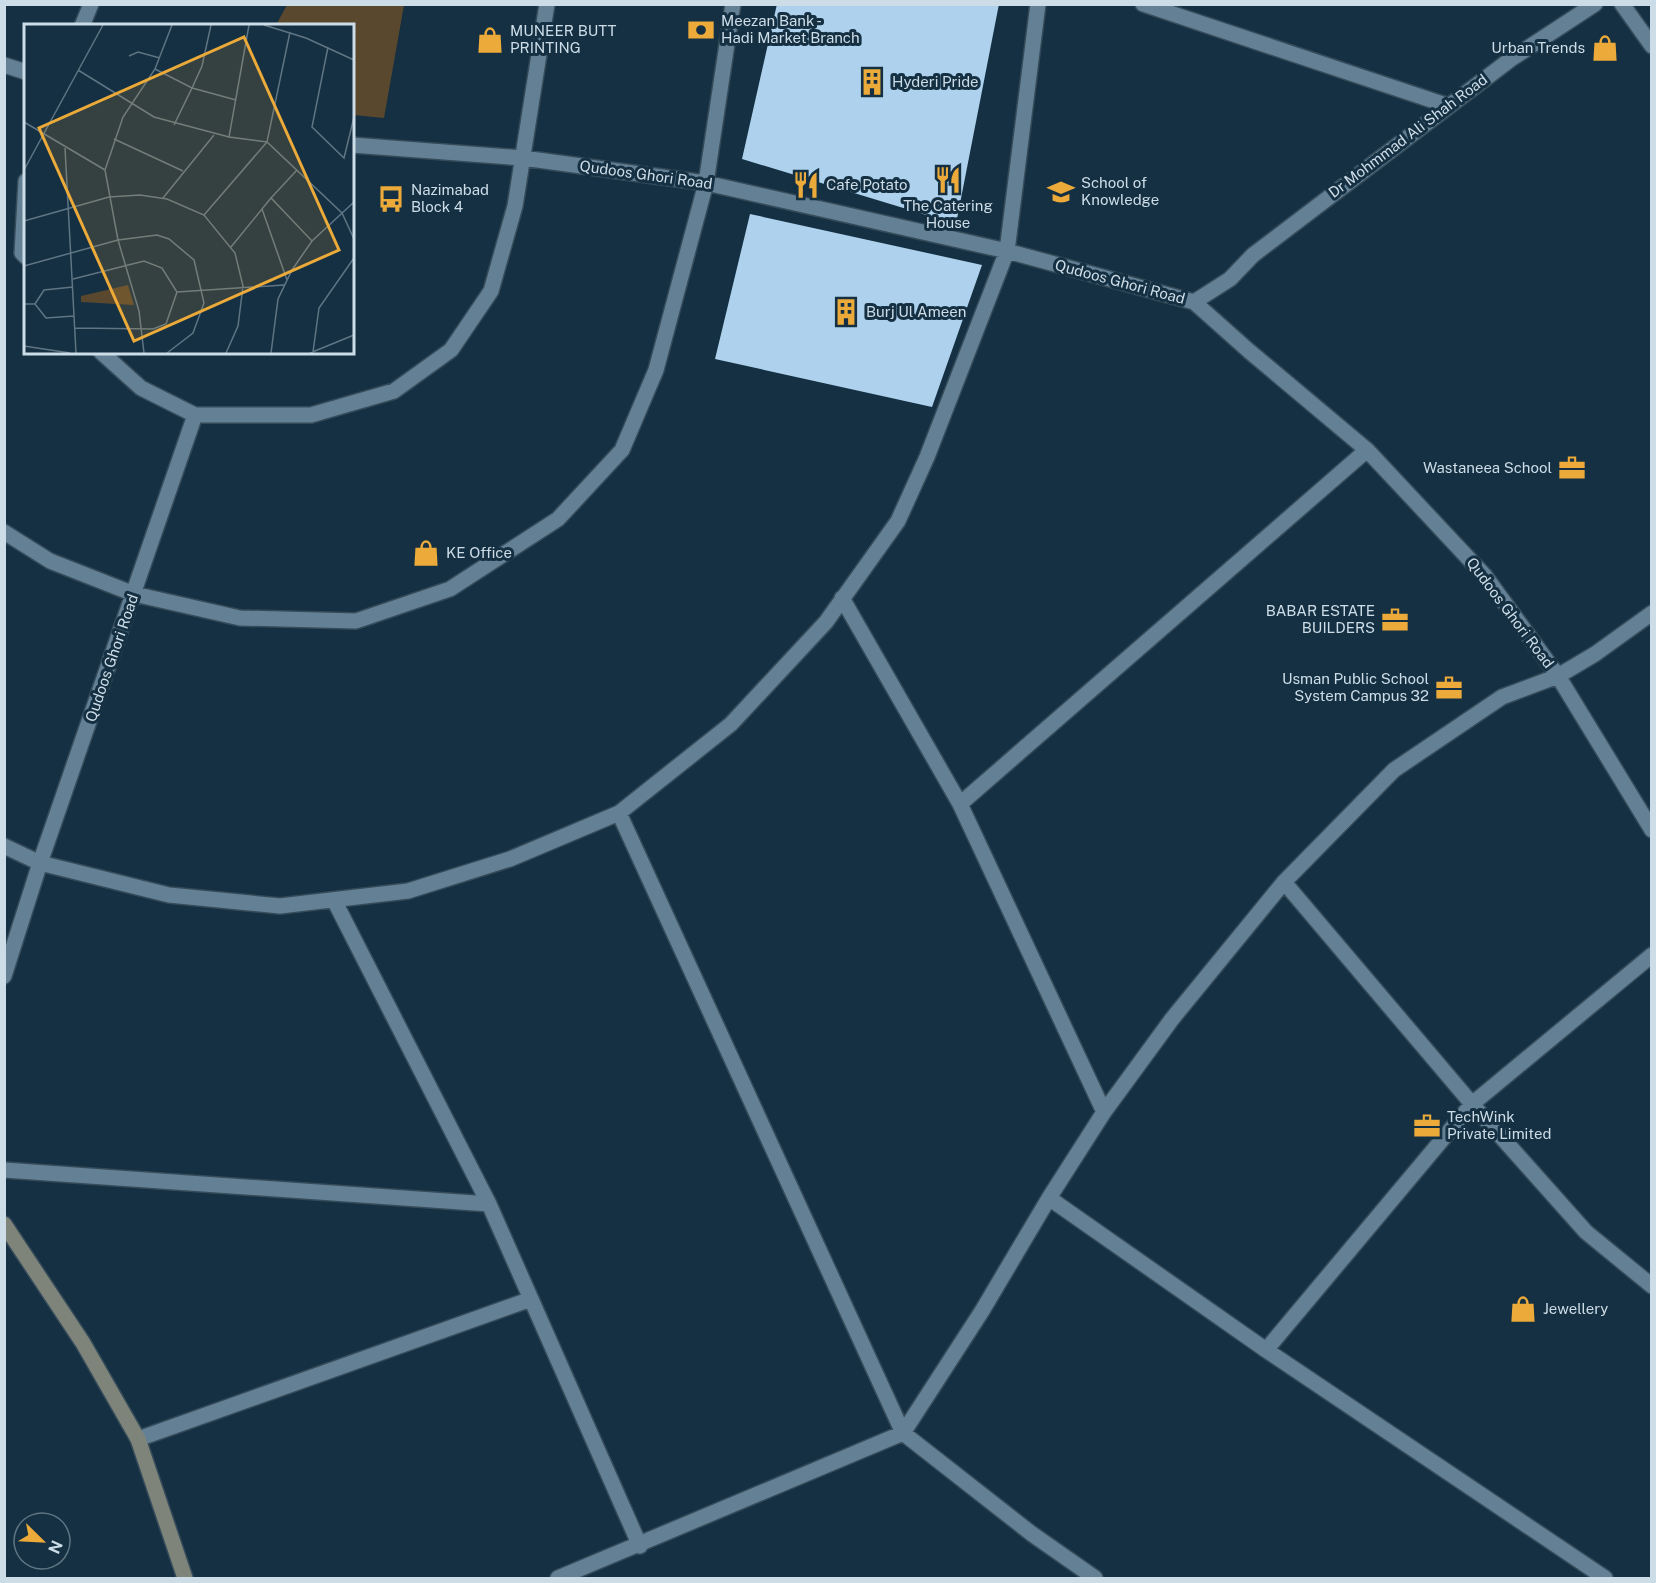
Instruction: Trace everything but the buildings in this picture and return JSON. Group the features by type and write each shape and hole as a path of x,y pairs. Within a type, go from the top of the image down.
{"street":[{"path":"83,24 92,4"},
{"path":"102,354 141,388 195,415 311,415 394,391 451,350 491,291 515,206 547,4"},
{"path":"4,532 50,561 134,594 240,618 356,621 450,589 558,519 621,450 656,370 706,183 733,4"},
{"path":"4,846 40,863 169,896 280,906 408,891 510,859 619,813 731,724 826,622 898,521 927,457 1007,251 1038,4"},
{"path":"1143,4 1449,106"},
{"name":"Dr Mohmmad Ali Shah Road","path":"1194,302 1230,279 1253,255 1511,59 1595,4"},
{"path":"1622,4 1652,46"},
{"path":"4,65 24,71"},
{"name":"Qudoos Ghori Road","path":"354,145 523,158 706,183 1007,251 1194,302 1367,450 1485,576 1558,676 1652,830"},
{"path":"24,217 22,253 24,255"},
{"name":"Qudoos Ghori Road","path":"4,976 40,863 195,415"},
{"path":"960,804 1367,450"},
{"path":"843,598 960,804 1104,1113"},
{"path":"558,1578 903,1433 982,1311 1049,1198 1104,1113 1172,1019 1284,882 1394,770 1502,697 1558,676 1595,654 1652,613"},
{"path":"619,813 903,1433 1032,1534 1095,1578"},
{"path":"1284,882 1472,1104 1586,1232 1652,1286"},
{"path":"334,900 489,1204 640,1545"},
{"path":"1266,1350 1472,1104 1652,955"},
{"path":"4,1170 489,1204"},
{"path":"1049,1198 1266,1350 1605,1578"},
{"path":"4,1224 83,1343 138,1439 185,1578"},
{"path":"138,1439 531,1299"}],"shaded area":[{"path":"287,5 404,5 384,118 354,115 354,24 277,24"}],"place":[{"name":"Meezan Bank - Hadi Market Branch","path":"701,30"},
{"name":"MUNEER BUTT PRINTING","path":"490,40"},
{"name":"Urban Trends","path":"1605,48"},
{"name":"Hyderi Pride","path":"872,82"},
{"name":"The Catering House","path":"948,180"},
{"name":"Cafe Potato","path":"806,185"},
{"name":"School of Knowledge","path":"1061,192"},
{"name":"Nazimabad Block 4","path":"391,199"},
{"name":"Burj Ul Ameen","path":"846,312"},
{"name":"Wastaneea School","path":"1572,468"},
{"name":"KE Office","path":"426,553"},
{"name":"BABAR ESTATE BUILDERS","path":"1395,620"},
{"name":"Usman Public School System Campus 32","path":"1449,688"},
{"name":"TechWink Private Limited","path":"1427,1126"},
{"name":"Jewellery","path":"1523,1309"}]}
